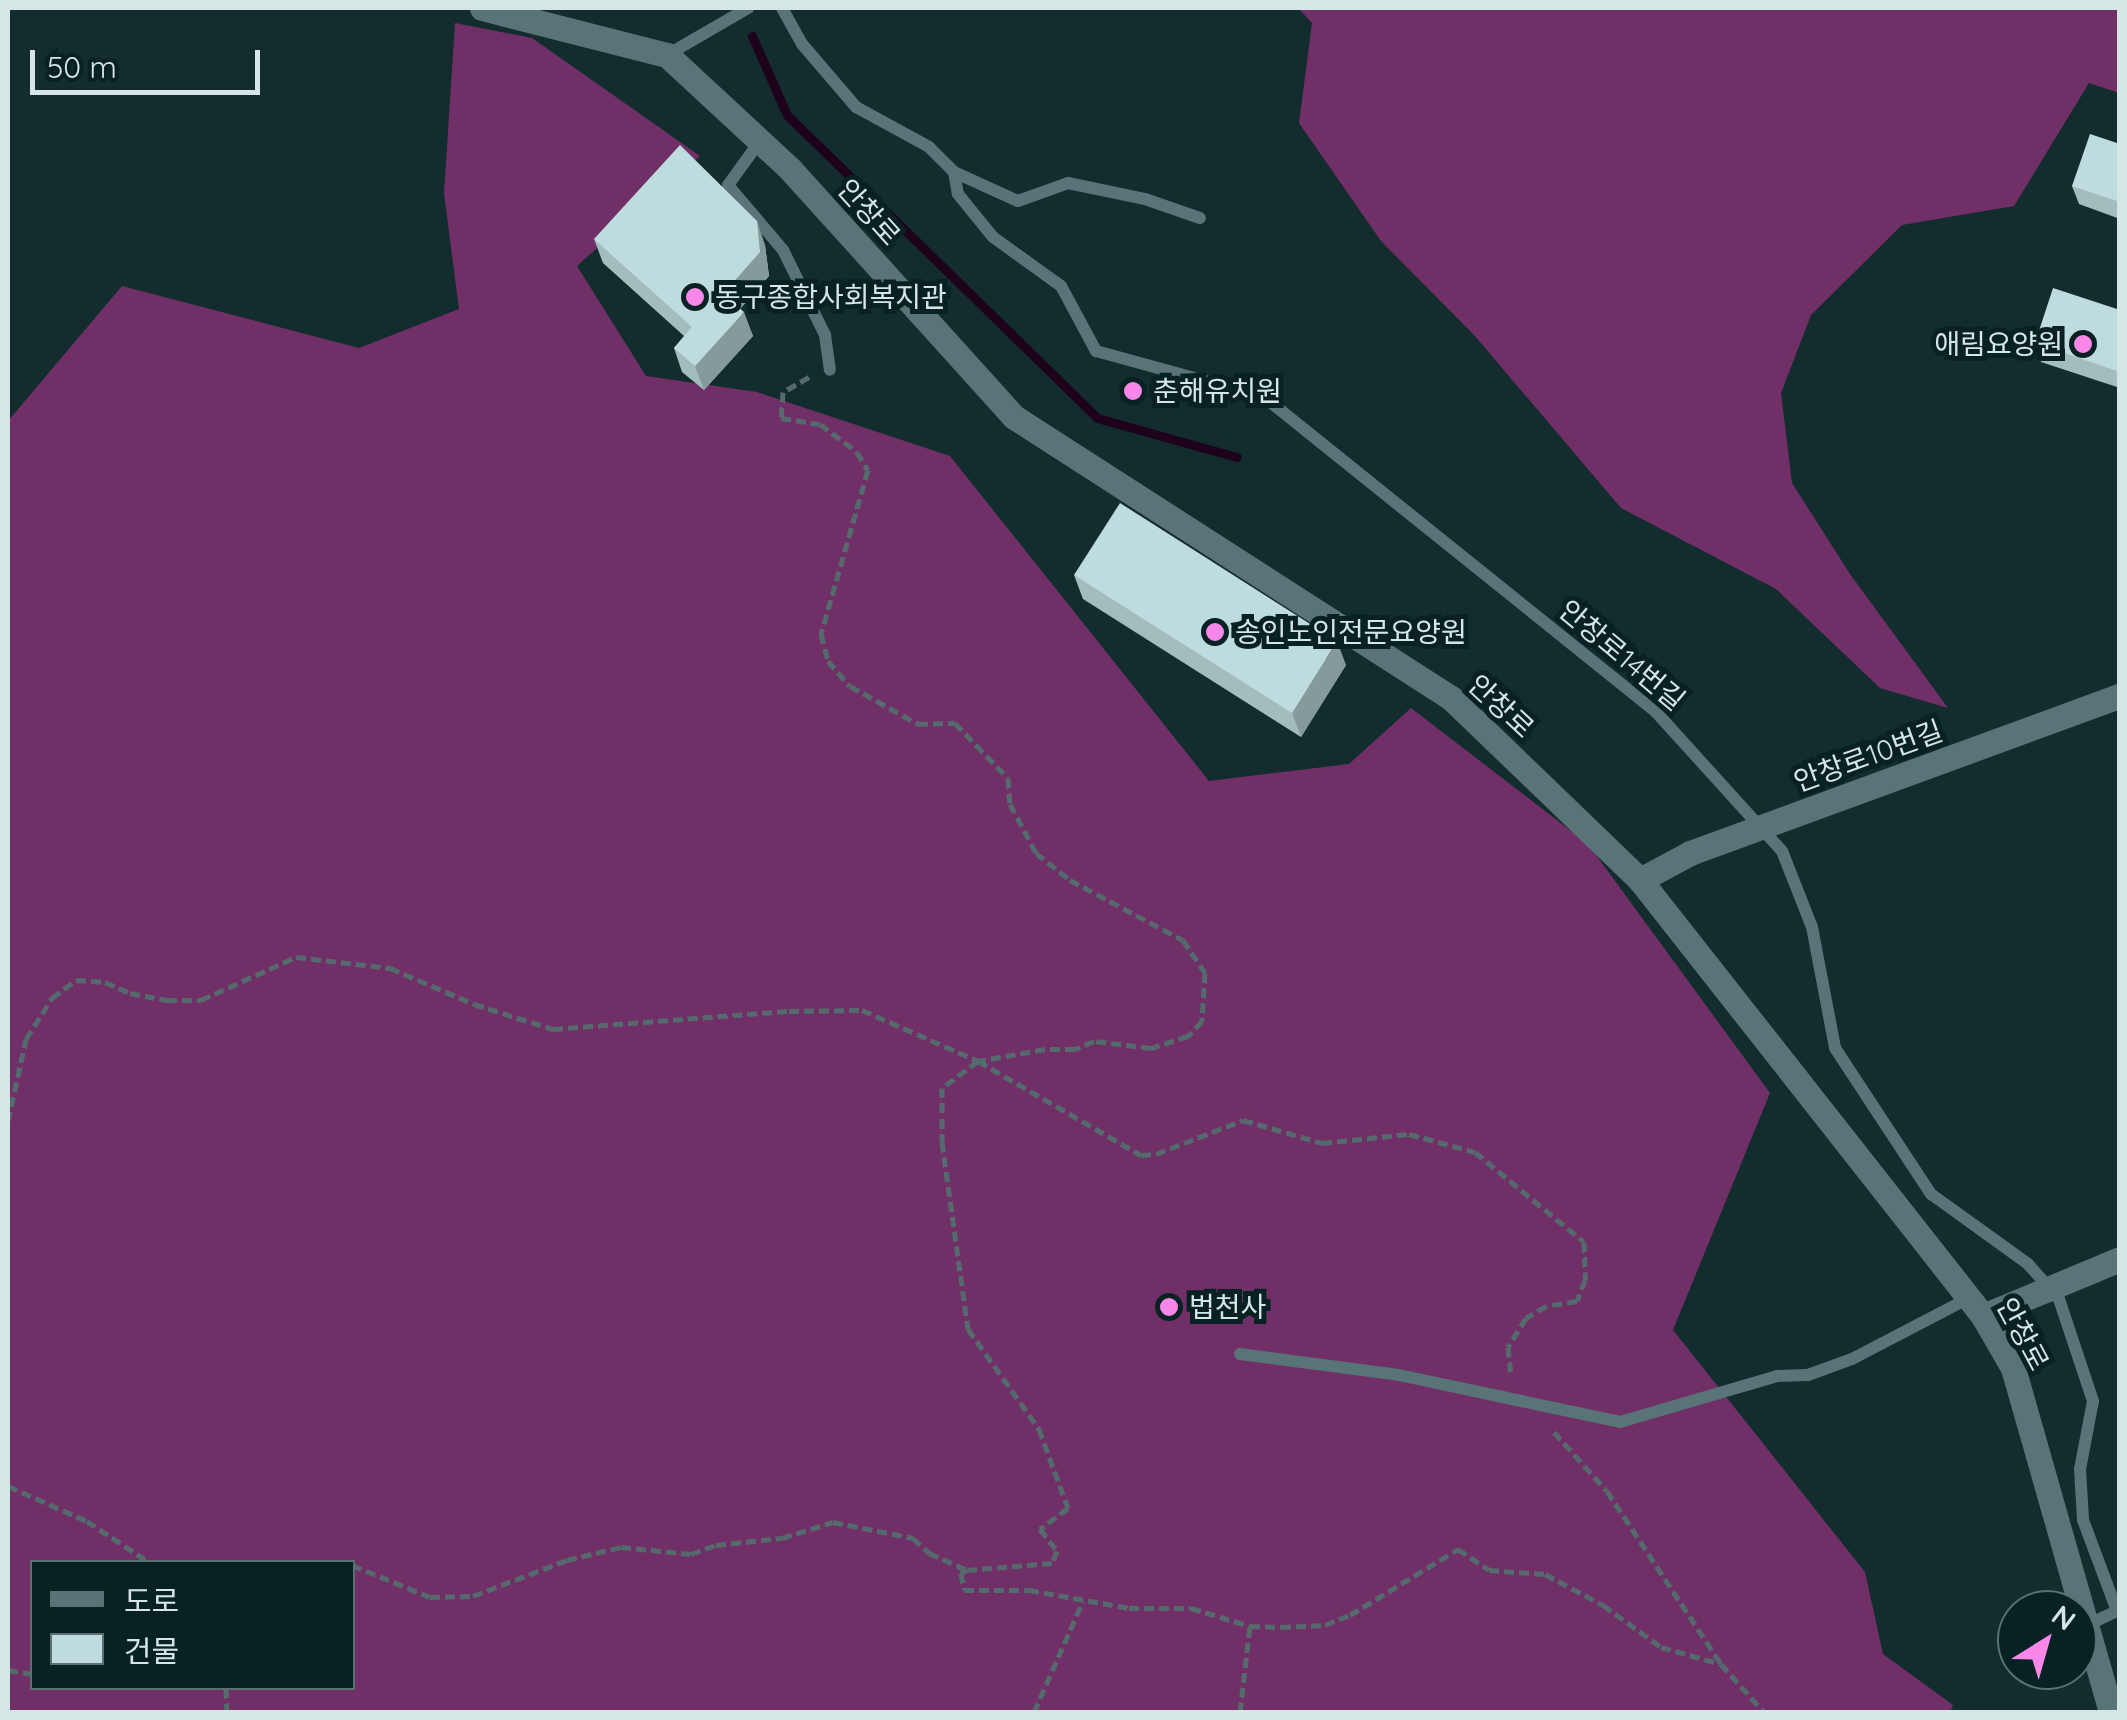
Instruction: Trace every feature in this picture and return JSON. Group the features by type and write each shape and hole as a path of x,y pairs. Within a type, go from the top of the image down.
{"street":[{"name":"안창로","path":"482,8 668,55 760,141 1014,417 1451,698 1640,880 1976,1307 2014,1368 2078,1590"},
{"name":"안창로10번길","path":"1640,880 1690,853 2120,696"},
{"path":"1976,1307 2014,1302 2120,1258"},
{"name":"안창로","path":"2097,1659 2111,1712"}],"lane":[{"path":"668,55 748,8"},
{"path":"782,8 802,44 856,106 929,147 954,172 1018,200 1068,183 1145,199 1200,218"},
{"path":"760,141 728,185 783,250 825,335 830,370"},
{"name":"안창로14번길","path":"954,172 958,194 992,238 1061,286 1096,350 1264,397 1656,711 1782,851 1812,927 1835,1048 1931,1194 2028,1264 2059,1300 2093,1401 2080,1469 2083,1520 2117,1612 2097,1621"},
{"path":"1240,1354 1399,1375 1620,1422 1777,1376 1808,1375 1976,1307"}],"path":[{"path":"355,1567 430,1597 472,1596 566,1560 622,1547 691,1554 716,1545 782,1538 833,1522 913,1538 929,1553 967,1570 1052,1564 1057,1551 1040,1529 1068,1508 1040,1428 968,1329 940,1109 942,1088 978,1061 1045,1048 1075,1049 1094,1041 1151,1048 1188,1036 1202,1021 1205,973 1183,940 1070,880 1036,853 1010,804 1008,778 954,724 918,724 850,686 828,661 821,634 868,470 857,452 820,424 782,418 783,392 798,380 830,370"},
{"path":"8,1121 26,1039 62,987 76,980 105,982 130,994 200,1000 296,956 390,968 474,1004 553,1029 789,1011 862,1010 978,1061 1141,1155 1156,1154 1243,1120 1322,1143 1410,1134 1475,1152 1584,1242 1585,1280 1577,1301 1546,1306 1526,1318 1508,1347 1508,1368 1523,1401 1607,1490 1722,1664 1764,1712"},
{"path":"8,1486 88,1521 146,1560"},
{"path":"967,1570 962,1574 964,1590 1029,1590 1164,1611 1192,1608 1250,1626 1326,1625 1350,1615 1458,1550 1489,1570 1545,1574 1603,1605 1661,1647 1722,1664"},
{"path":"1034,1712 1084,1600"},
{"path":"1240,1712 1250,1626"}],"shaded area":[{"path":"1298,8 2119,8 2119,93 2089,83 2014,206 1902,225 1811,315 1781,393 1792,483 1850,574 1948,708 1880,688 1776,589 1621,508 1474,335 1381,241 1299,123 1312,23"},
{"path":"455,23 532,38 700,156 577,266 646,376 757,392 950,456 1209,781 1349,764 1411,708 1588,844 1770,1093 1673,1330 1865,1572 1883,1654 1953,1705 1950,1712 8,1712 8,421 122,286 359,348 459,309 444,193"}],"building":[{"path":"2090,134 2120,144 2120,202 2072,186"},
{"name":"동구종합사회복지관","path":"680,145 757,221 760,252 723,294 744,312 695,366 674,348 692,327 594,239"},
{"name":"애림요양원","path":"2053,288 2120,310 2120,372 2035,343"},
{"name":"송인노인전문요양원","path":"1120,503 1337,641 1292,713 1074,575"}],"waterway":[{"path":"752,36 787,115 1097,418 1237,457"}],"place":[{"name":"동구종합사회복지관","path":"695,297"},
{"name":"애림요양원","path":"2083,344"},
{"name":"춘해유치원","path":"1133,391"},
{"name":"송인노인전문요양원","path":"1215,632"},
{"name":"법천사","path":"1169,1307"}]}
